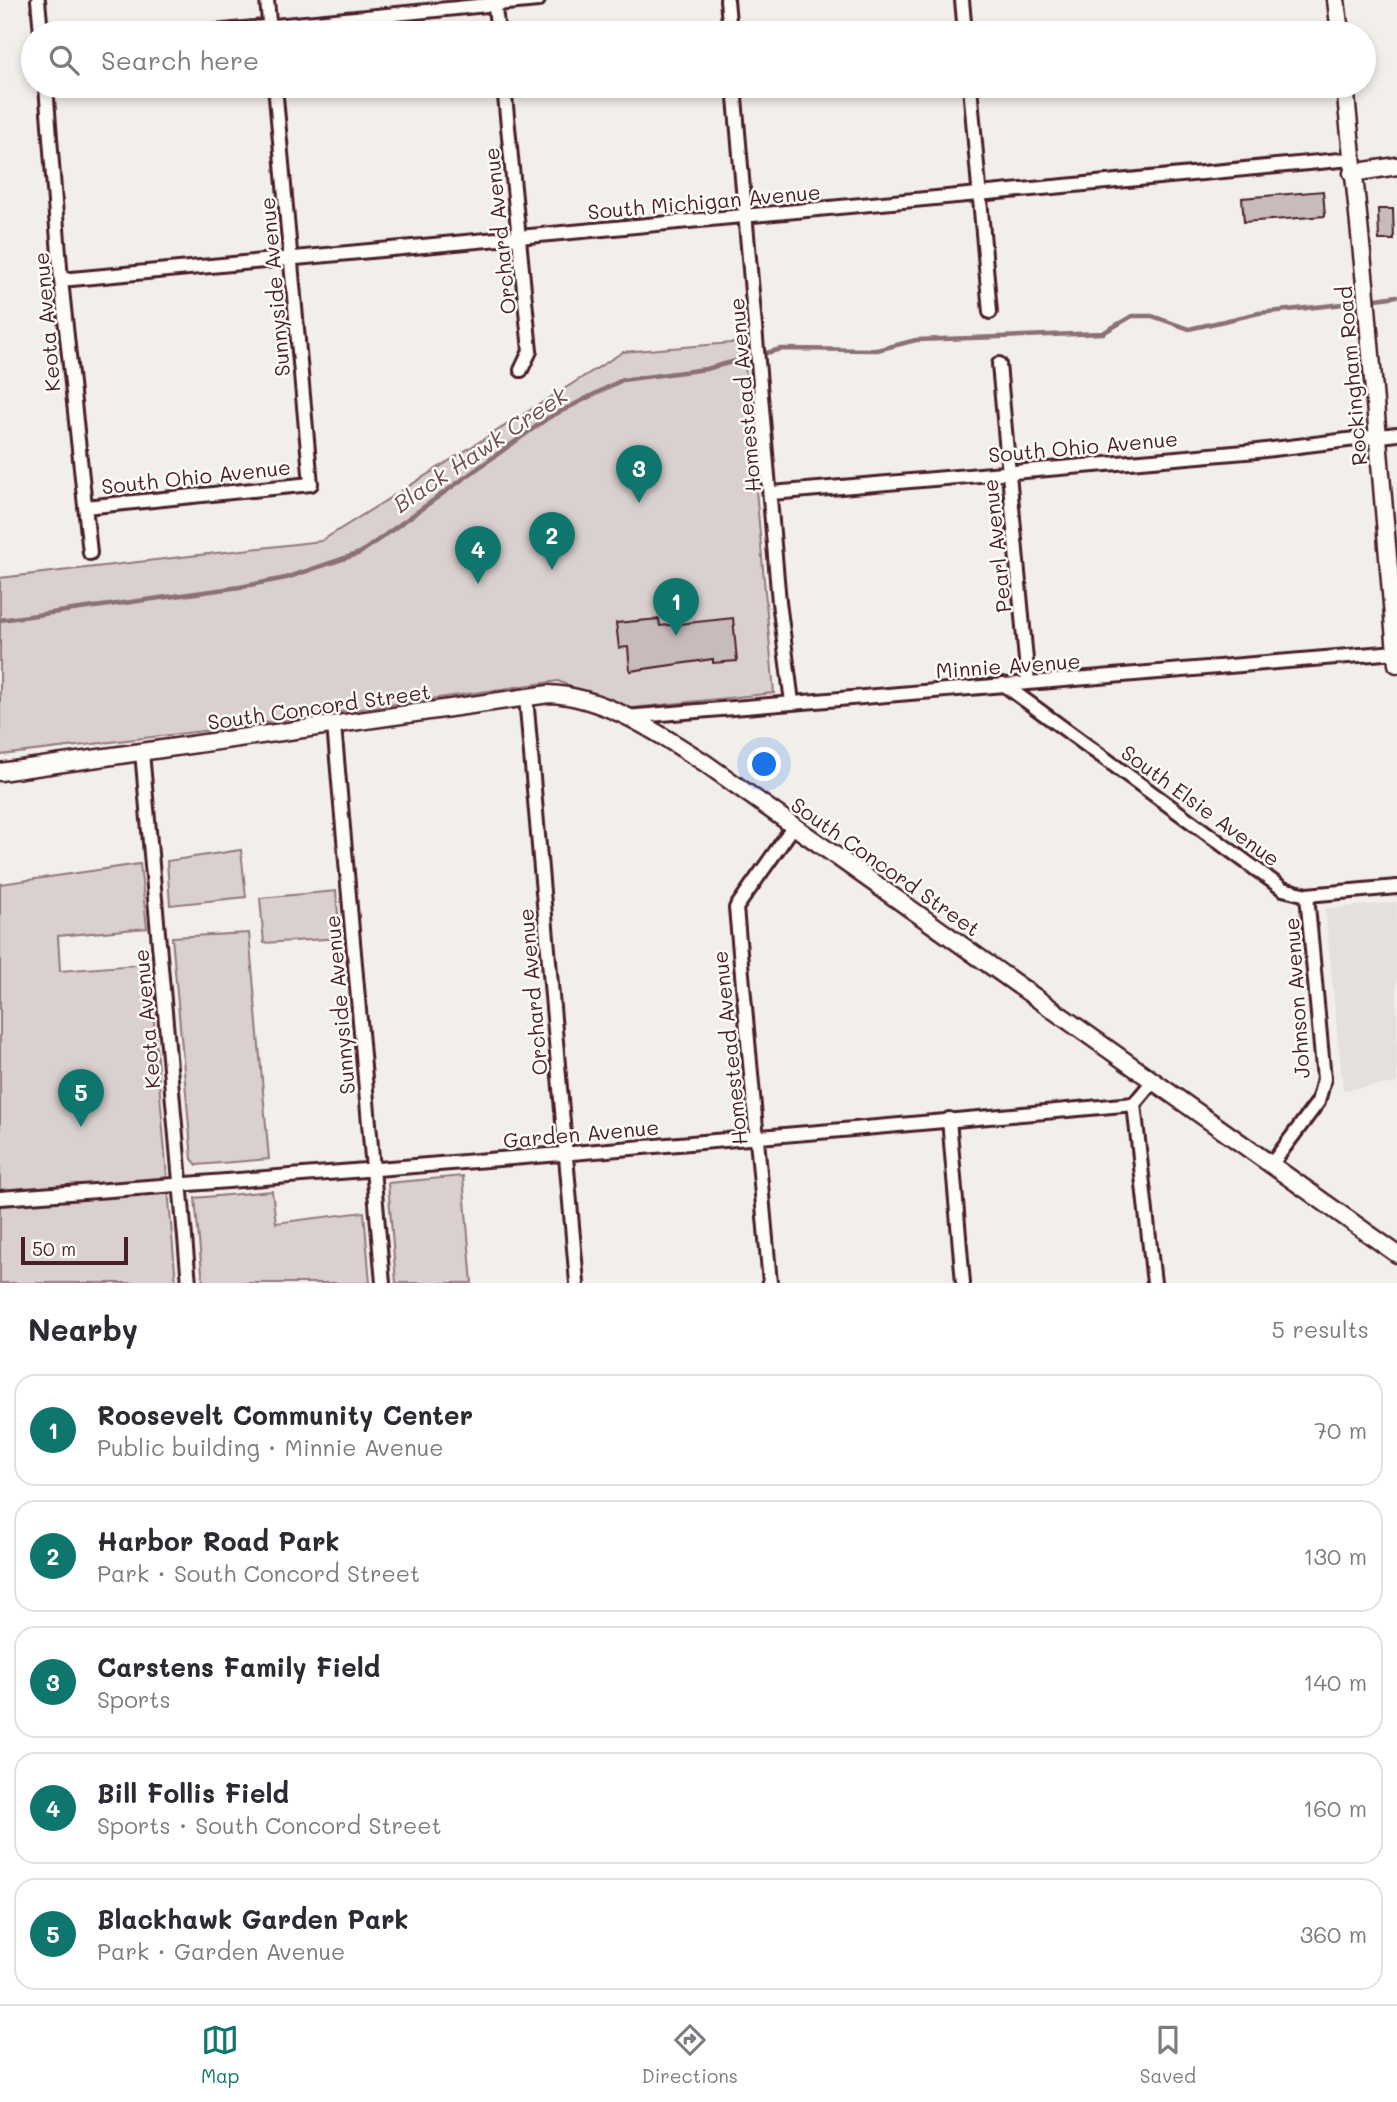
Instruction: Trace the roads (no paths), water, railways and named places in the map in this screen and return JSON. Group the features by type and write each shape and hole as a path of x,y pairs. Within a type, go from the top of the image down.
{"street":[{"path":"38,0 40,21"},
{"path":"267,0 269,21"},
{"path":"342,21 495,2 538,0"},
{"path":"727,0 729,21"},
{"path":"962,0 964,21"},
{"path":"1336,0 1339,21"},
{"path":"495,2 497,21"},
{"name":"Keota Avenue","path":"47,98 61,280 90,553"},
{"name":"Sunnyside Avenue","path":"276,98 311,484"},
{"name":"Orchard Avenue","path":"505,98 521,236 530,351 521,370"},
{"name":"Homestead Avenue","path":"735,98 764,395 779,602 792,702"},
{"path":"971,98 990,312"},
{"name":"Rockingham Road","path":"1346,98 1368,317 1396,658"},
{"path":"1351,166 1397,166"},
{"name":"South Michigan Avenue","path":"61,280 521,236 1351,166"},
{"name":"Pearl Avenue","path":"999,364 1028,682"},
{"name":"South Ohio Avenue","path":"772,493 1257,451 1397,434"},
{"name":"South Ohio Avenue","path":"85,507 311,484"},
{"name":"Minnie Avenue","path":"623,717 1028,682 1396,658"},
{"name":"South Elsie Avenue","path":"1003,684 1283,889 1307,895 1397,887"},
{"name":"South Concord Street","path":"0,772 526,697 549,694 573,697 623,717 684,750 1397,1254"},
{"name":"Orchard Avenue","path":"526,697 577,1283"},
{"name":"Sunnyside Avenue","path":"334,725 383,1283"},
{"name":"Keota Avenue","path":"142,752 189,1283"},
{"name":"Homestead Avenue","path":"770,1283 736,908 793,827"},
{"name":"Johnson Avenue","path":"1271,1165 1318,1102 1324,1079 1307,895"},
{"path":"1154,1080 1135,1104 1154,1283"},
{"name":"Garden Avenue","path":"0,1198 757,1139 949,1119 1135,1104"},
{"path":"949,1119 963,1283"}],"waterway":[{"name":"Black Hawk Creek","path":"1370,300 1397,296"},
{"name":"Black Hawk Creek","path":"0,620 240,587 286,578 360,553 548,418 622,380 706,369 781,349 877,350 916,340 1103,333 1132,316 1152,316 1189,329 1259,313 1362,302"}],"place":[{"name":"Carstens Family Field","path":"639,503"},
{"name":"Harbor Road Park","path":"552,570"},
{"name":"Bill Follis Field","path":"478,584"},
{"name":"Roosevelt Community Center","path":"676,636"},
{"name":"Blackhawk Garden Park","path":"81,1127"}]}
